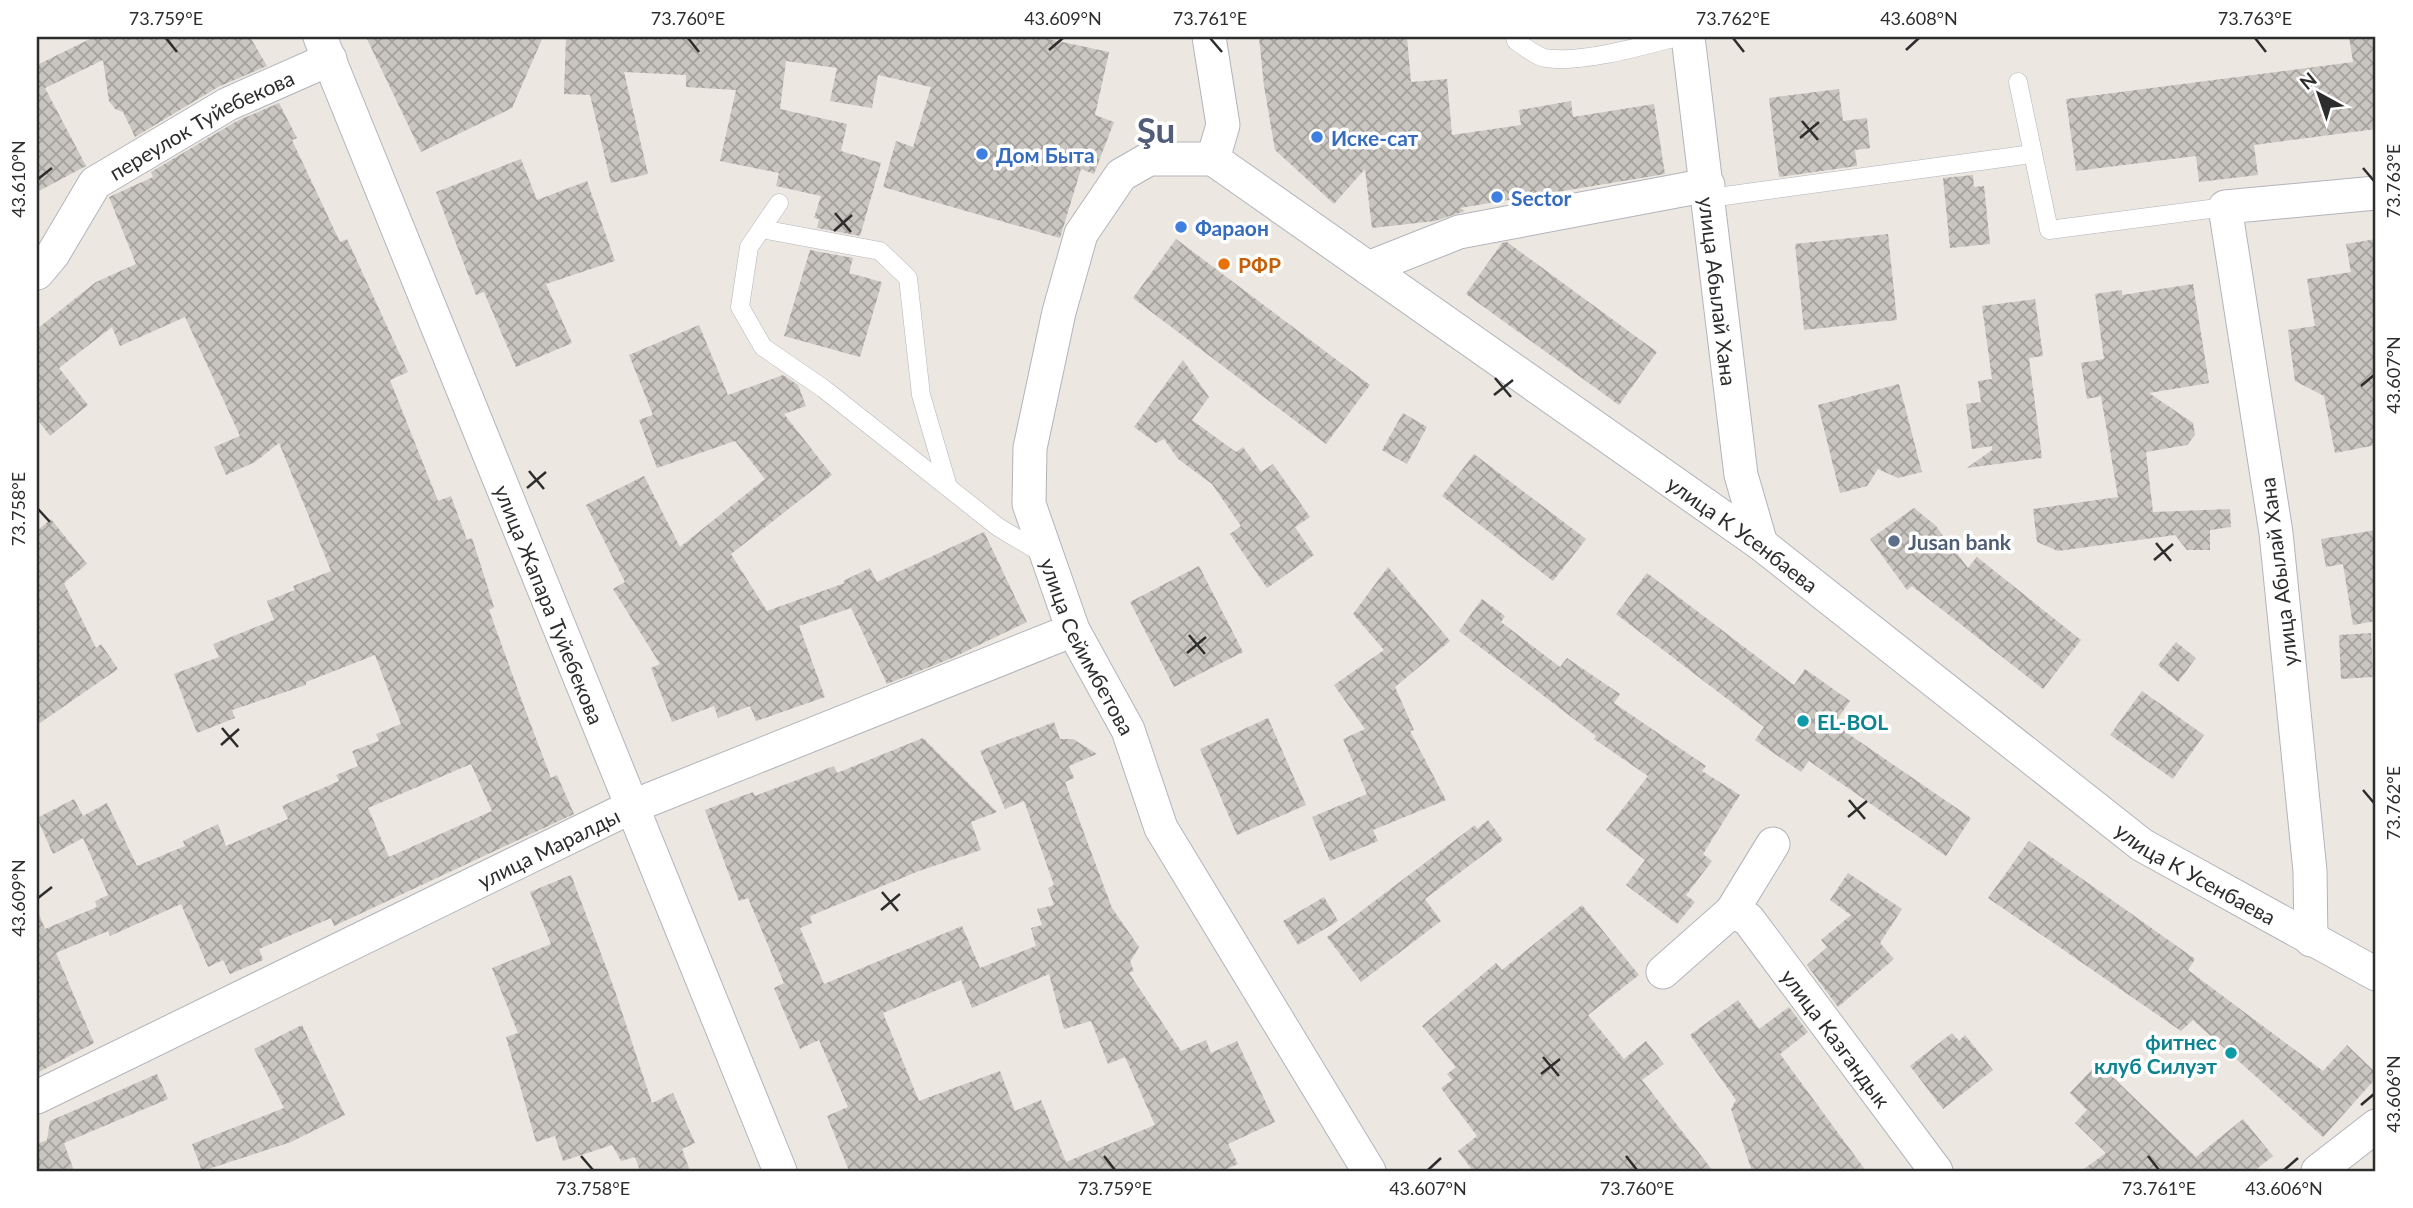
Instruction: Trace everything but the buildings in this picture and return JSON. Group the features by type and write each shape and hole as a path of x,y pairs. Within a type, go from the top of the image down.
{"street":[{"path":"1209,37 1223,125 1213,159"},
{"name":"улица Абылай Хана","path":"1688,37 1709,191 1741,474 1761,544"},
{"name":"переулок Туйебекова","path":"37,273 54,254 95,183 325,48"},
{"name":"улица Жапара Туйебекова","path":"325,48 780,1171"},
{"name":"улица Сейимбетова","path":"1213,159 1149,159 1121,175 1081,234 1059,312 1030,448 1029,504 1073,629 1128,730 1161,828 1369,1171"},
{"name":"улица К Усенбаева","path":"1213,159 1761,544 2142,845 2376,974"},
{"path":"1368,268 1459,232 1709,191"},
{"path":"2225,207 2376,193"},
{"name":"улица Абылай Хана","path":"2225,207 2276,533 2310,871 2311,940"},
{"name":"улица Маралды","path":"37,1097 631,807 1073,629"},
{"path":"1663,972 1732,911 1773,844"},
{"name":"улица Казгандык","path":"1732,911 1748,919 1936,1171"},
{"path":"2318,1171 2376,1126"}],"lane":[{"path":"1515,37 1516,41 1544,58 1572,58 1635,48 1677,37"},
{"path":"2018,82 2049,230 2225,207"},
{"path":"1709,191 2032,154"},
{"path":"779,203 750,247 740,307 763,347 824,389 998,527 1048,556"},
{"path":"762,229 880,251 908,278 921,395 948,487"}],"place":[{"name":"Иске-сат","path":"1317,137"},
{"name":"Дом Быта","path":"982,154"},
{"name":"Sector","path":"1497,197"},
{"name":"Фараон","path":"1181,227"},
{"name":"РФР","path":"1224,264"},
{"name":"Jusan bank","path":"1894,541"},
{"name":"EL-BOL","path":"1803,721"},
{"name":"фитнес клуб Силуэт","path":"2231,1053"}],"district":[{"name":"Şu","path":"1156,129"}]}
